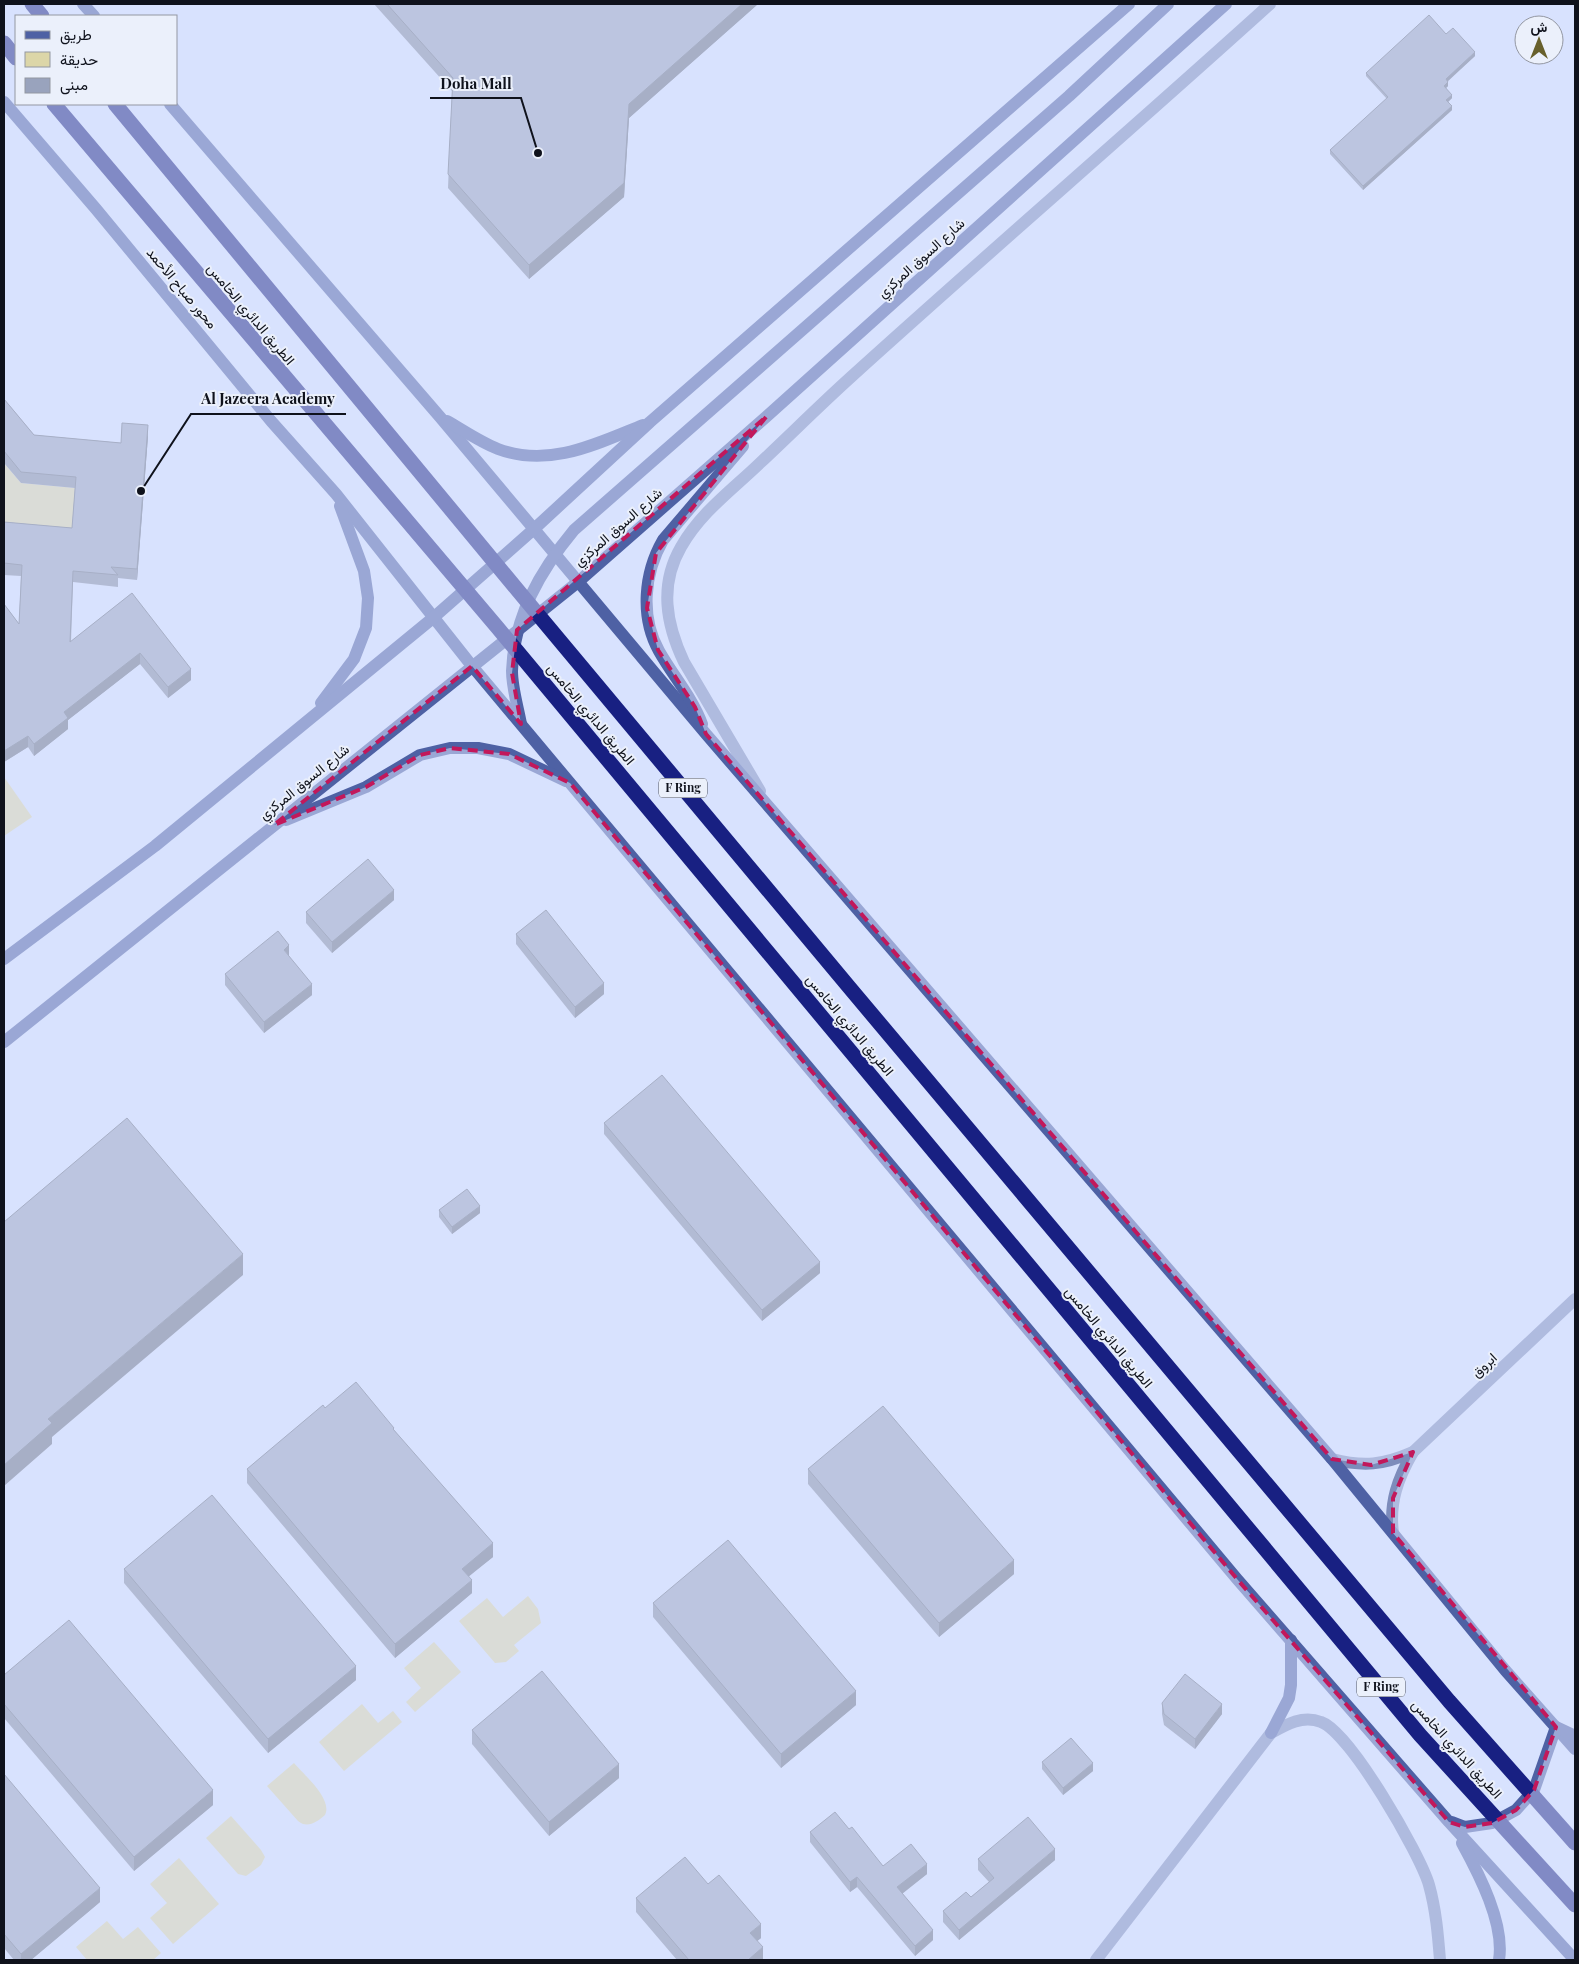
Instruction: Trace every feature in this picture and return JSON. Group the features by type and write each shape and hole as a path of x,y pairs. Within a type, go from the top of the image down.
{"highway":[{"path":"32,4 41,15"},
{"path":"4,43 15,57"},
{"name":"الطريق الدائري الخامس","path":"55,105 496,627 1420,1734 1575,1905"},
{"name":"الطريق الدائري الخامس","path":"117,105 524,599 862,1002 1449,1701 1575,1843"}],"main road":[{"path":"84,4 93,15"},
{"path":"4,959 155,846 433,618 534,529 650,422 1129,4"},
{"path":"521,724 512,672 517,630 534,588 555,553 580,524 1068,96 1168,4"},
{"name":"شارع السوق المركزي","path":"4,1042 578,582 766,417 1226,4"},
{"name":"محور صباح الأحمد","path":"4,102 96,209 271,421 336,494"},
{"path":"171,105 440,417 706,734 1332,1459 1505,1670 1575,1749"},
{"path":"440,417 496,449 522,456 535,457 569,453 650,422"},
{"path":"706,734 695,707 658,650 650,630 647,608 651,568 663,540 766,417"},
{"path":"336,494 472,666 1198,1534 1449,1822 1575,1960"},
{"path":"309,719 354,659 366,628 368,598 364,571 336,494"},
{"path":"274,825 366,787 420,755 450,748 478,748 509,754 570,783"},
{"path":"1271,1733 1289,1698 1290,1640"},
{"path":"1449,1822 1465,1827 1492,1823 1516,1810 1534,1790 1556,1727"},
{"path":"1556,1727 1575,1736"},
{"path":"1449,1822 1481,1877 1496,1920 1499,1960"}],"street":[{"path":"766,802 674,641 668,622 668,584 680,548 710,507 759,464 815,409 990,251 1270,4"},
{"name":"ابروق","path":"1393,1532 1391,1517 1393,1498 1400,1474 1413,1452 1575,1299"},
{"name":"ابروق","path":"1332,1459 1351,1464 1371,1465 1392,1461 1413,1452"},
{"path":"1096,1960 1271,1733 1303,1719 1322,1722 1335,1730 1363,1766 1395,1816 1420,1862 1435,1907 1440,1960"}],"highlighted area":[{"path":"766,417 656,553 647,608 658,650 695,707 706,734 1332,1459 1371,1465 1413,1452 1393,1498 1393,1533 1556,1727 1534,1790 1516,1810 1492,1823 1465,1827 1449,1822 1237,1579 570,783 509,754 450,748 420,755 366,787 274,825 472,666 521,724 512,673 517,630"}],"green space":[{"path":"4,463 21,483 76,488 72,539 4,533"},
{"path":"4,777 32,817 4,836"},
{"path":"528,1596 538,1609 541,1623 514,1645 519,1651 506,1662 495,1663 459,1621 487,1598 503,1617"},
{"path":"434,1642 461,1672 415,1712 406,1702 421,1688 404,1668"},
{"path":"362,1704 378,1723 393,1711 402,1722 344,1771 319,1742"},
{"path":"294,1763 316,1788 325,1802 325,1815 312,1824 298,1821 267,1786"},
{"path":"231,1816 265,1857 261,1865 246,1876 238,1874 206,1838"},
{"path":"179,1858 219,1904 173,1944 150,1918 167,1903 150,1884"},
{"path":"107,1921 123,1939 138,1927 161,1953 153,1960 87,1960 76,1947"}],"building":[{"path":"387,4 742,4 629,104 624,183 529,265 448,174 453,78"},
{"path":"1429,15 1446,34 1453,28 1475,52 1446,79 1448,82 1444,86 1452,95 1446,100 1452,106 1363,186 1330,150 1388,97 1366,73"},
{"path":"4,399 34,435 121,443 122,423 148,425 137,569 111,567 118,575 73,571 70,642 132,593 191,669 168,687 140,653 64,712 68,718 34,744 28,736 4,751 4,604 19,624 22,565 4,563 4,522 72,528 76,477 21,472 4,451"},
{"path":"368,859 394,890 332,942 306,912"},
{"path":"546,910 604,983 575,1007 516,934"},
{"path":"278,931 289,945 284,950 312,984 264,1022 225,974"},
{"path":"662,1075 820,1262 762,1310 604,1123"},
{"path":"127,1118 243,1254 48,1419 52,1423 4,1465 4,1222"},
{"path":"467,1189 480,1206 452,1227 439,1210"},
{"path":"356,1382 393,1429 493,1543 462,1569 472,1580 395,1644 247,1469 323,1405 325,1408"},
{"path":"883,1406 1014,1560 939,1623 808,1469"},
{"path":"212,1495 356,1666 268,1739 124,1569"},
{"path":"728,1540 856,1691 781,1754 653,1603"},
{"path":"69,1620 213,1790 134,1857 4,1704 4,1675"},
{"path":"542,1671 619,1764 549,1822 472,1730"},
{"path":"1185,1674 1222,1704 1195,1739 1164,1714 1162,1703"},
{"path":"1071,1738 1093,1763 1063,1788 1042,1762"},
{"path":"4,1774 100,1888 21,1954 4,1934"},
{"path":"835,1812 849,1829 852,1827 883,1866 911,1844 927,1864 897,1887 933,1930 915,1946 857,1877 850,1882 810,1832"},
{"path":"1028,1817 1055,1849 959,1930 943,1911 966,1892 971,1897 994,1878 978,1859"},
{"path":"685,1857 708,1884 719,1875 761,1924 750,1933 763,1947 748,1960 689,1960 636,1898"}],"place":[{"name":"Doha Mall","path":"538,153"},
{"name":"Al Jazeera Academy","path":"141,491"}]}
